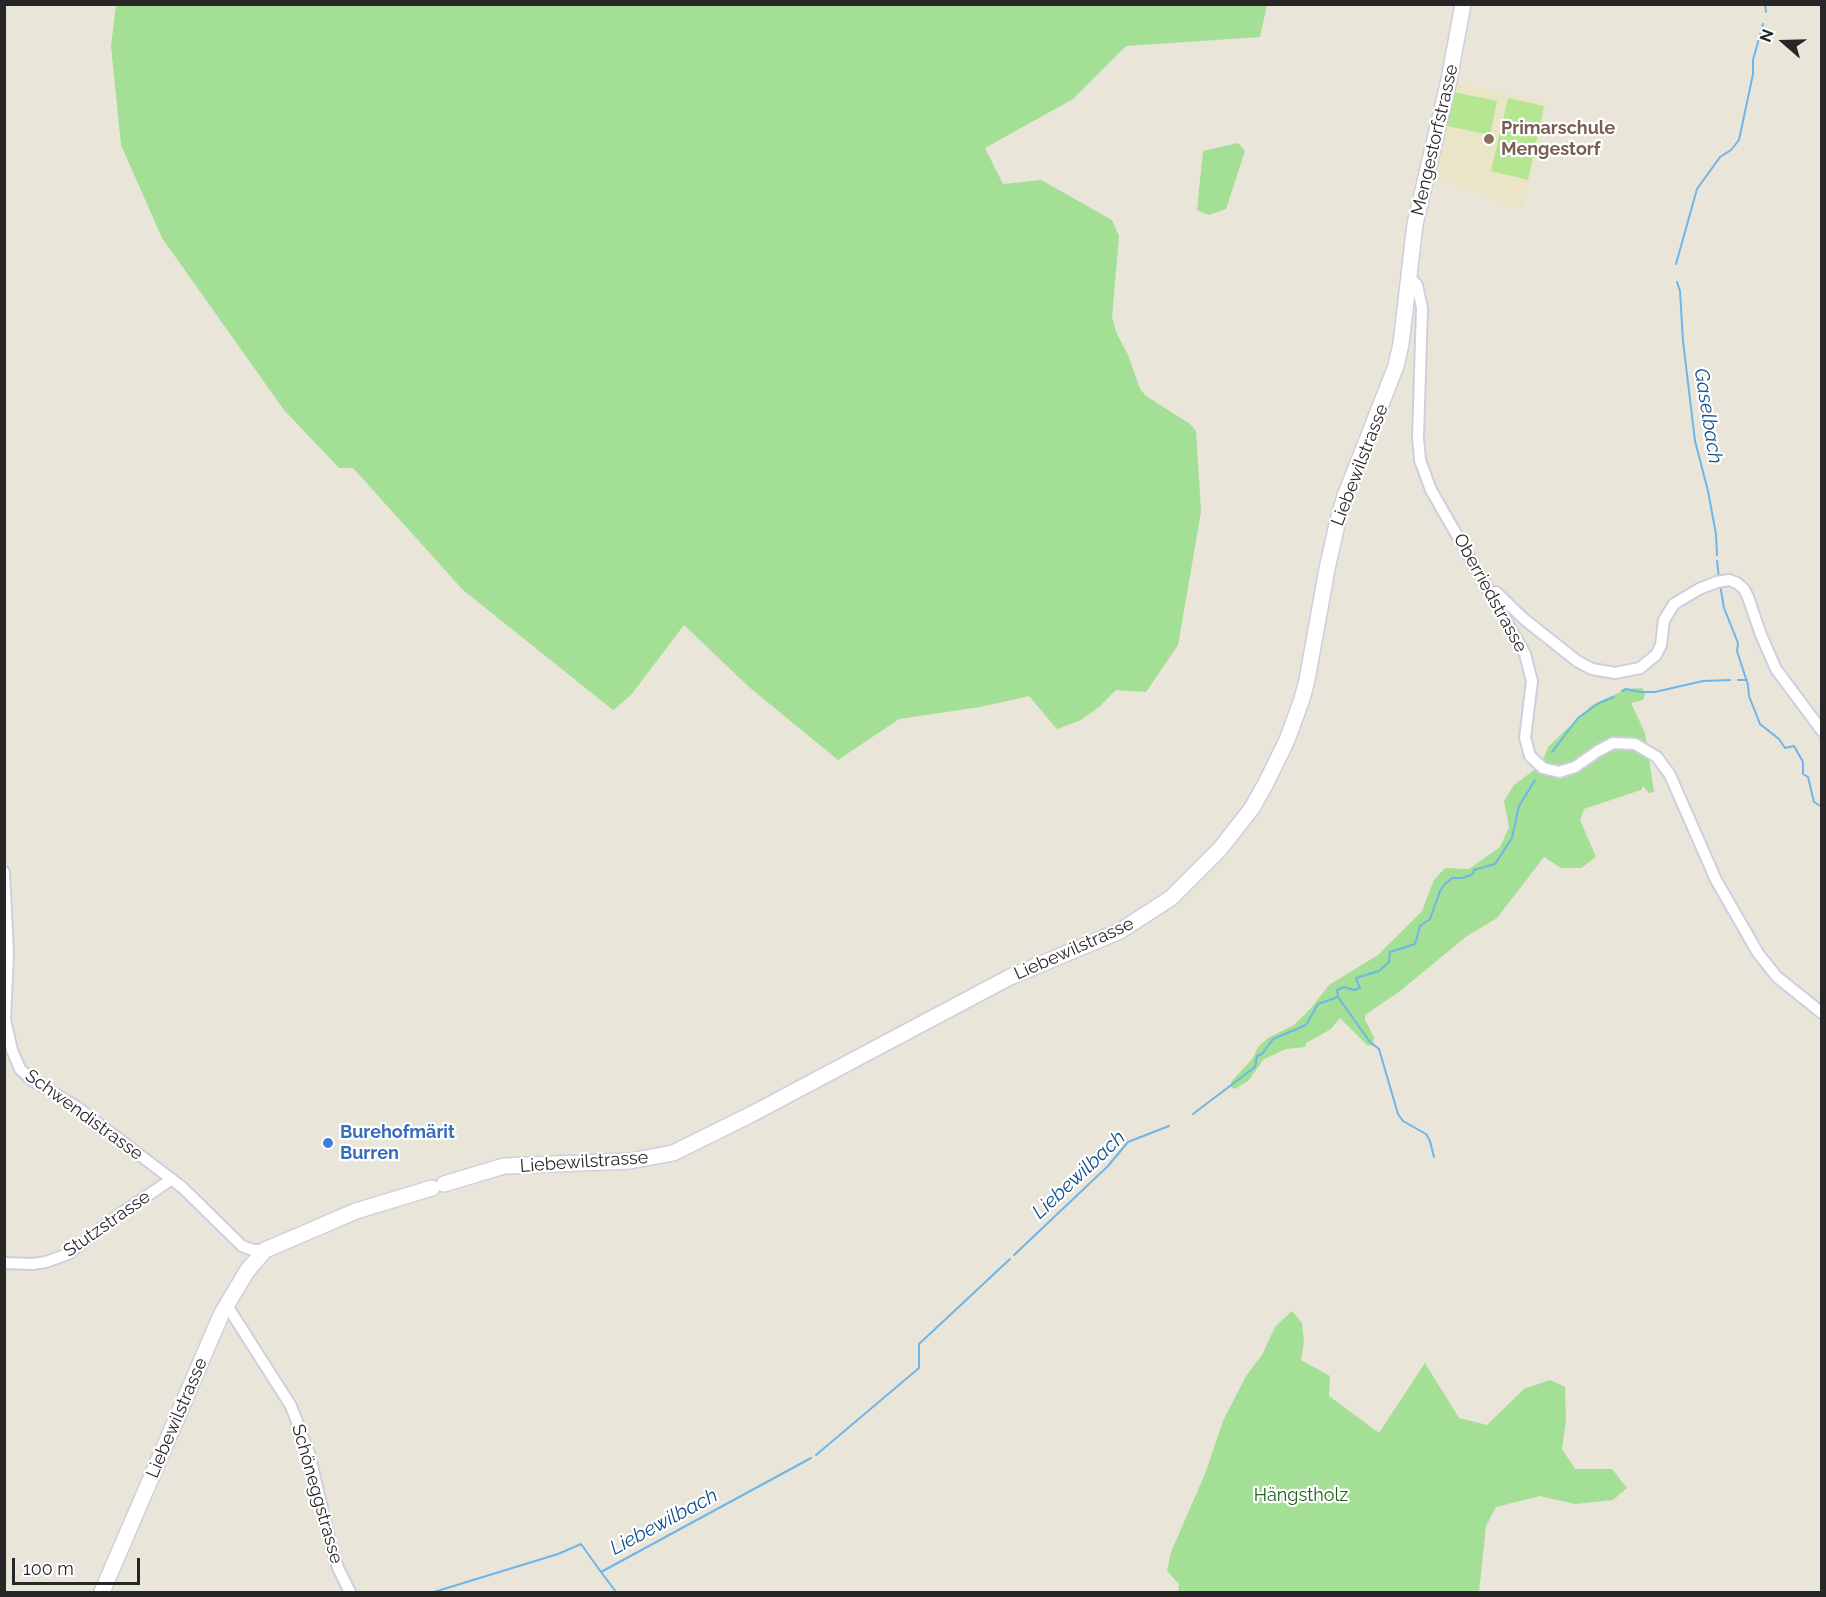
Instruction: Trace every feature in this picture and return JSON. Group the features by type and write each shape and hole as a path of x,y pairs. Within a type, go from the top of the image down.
{"street":[{"name":"Mengestorfstrasse","path":"1408,276 1415,224 1449,80 1463,4"},
{"name":"Oberriedstrasse","path":"1408,276 1417,285 1422,308 1418,438 1420,460 1431,490 1520,644 1531,672 1532,690 1525,738 1528,751 1534,761 1549,771 1564,771 1575,767 1605,746 1620,742 1635,744 1657,757 1670,776 1716,880 1758,953 1777,977 1821,1013"},
{"name":"Liebewilstrasse","path":"102,1593 226,1304 247,1271 266,1250 356,1211 504,1166 630,1161 673,1153 750,1115 1010,977 1120,931 1150,913 1190,882 1220,849 1252,808 1275,765 1296,717 1308,680 1338,519 1396,366 1401,344 1408,276"},
{"path":"1488,587 1577,661 1593,669 1615,673 1640,668 1656,655 1661,645 1664,620 1674,604 1699,589 1717,582 1729,580 1737,583 1748,597 1765,648 1776,669 1821,731"},
{"name":"Schwendistrasse","path":"4,872 8,953 5,1020 20,1069 32,1080 77,1107 172,1179 242,1246"},
{"name":"Stutzstrasse","path":"4,1263 33,1264 68,1254 113,1219 172,1179"},
{"path":"242,1246 253,1250 266,1250"},
{"path":"242,1246 248,1262 247,1271"},
{"name":"Schöneggstrasse","path":"226,1304 291,1406 309,1453 331,1546 350,1593"}],"shaded area":[{"name":"Primarschule Mengestorf","path":"1453,82 1547,103 1522,211 1431,175"}],"green space":[{"path":"116,5 1267,5 1260,37 1126,46 1073,99 985,148 1003,184 1041,180 1112,220 1119,236 1112,317 1116,332 1128,355 1140,389 1146,396 1190,424 1196,431 1201,512 1178,645 1146,692 1116,690 1099,707 1081,720 1057,729 1029,696 980,707 899,719 838,760 749,687 684,625 631,695 613,710 463,590 353,468 339,468 284,410 162,238 121,145 111,46"},
{"path":"1454,92 1497,101 1490,135 1447,126"},
{"path":"1508,98 1544,106 1528,180 1491,171"},
{"path":"1238,143 1245,151 1226,209 1209,215 1197,210 1203,151"},
{"path":"1642,688 1645,693 1643,700 1631,703 1645,733 1654,792 1649,793 1643,786 1641,790 1584,809 1580,820 1596,857 1581,868 1561,868 1544,857 1497,918 1467,936 1400,991 1365,1015 1365,1020 1374,1037 1373,1046 1367,1045 1340,1018 1331,1029 1306,1043 1305,1047 1286,1049 1264,1059 1248,1081 1235,1089 1231,1087 1231,1082 1253,1058 1258,1047 1268,1038 1294,1025 1329,985 1378,955 1422,911 1434,880 1445,868 1469,869 1500,847 1509,827 1504,801 1514,785 1541,765 1548,747 1592,705 1627,689"},
{"name":"Hängstholz","path":"1292,1311 1302,1323 1304,1342 1301,1360 1330,1376 1329,1396 1379,1433 1425,1363 1459,1418 1487,1425 1524,1389 1550,1380 1565,1387 1566,1420 1562,1449 1575,1469 1612,1469 1627,1488 1613,1500 1575,1504 1540,1496 1496,1507 1486,1526 1479,1592 1178,1592 1179,1584 1167,1571 1171,1552 1205,1474 1223,1421 1246,1376 1262,1355 1275,1327"}],"waterway":[{"name":"Gaselbach","path":"1765,4 1766,12"},
{"name":"Gaselbach","path":"1676,264 1697,189 1720,157 1731,150 1739,140 1753,74 1753,60 1763,24"},
{"name":"Gaselbach","path":"1677,282 1680,291 1683,341 1695,441 1708,491 1716,534 1717,555"},
{"name":"Gaselbach","path":"1717,561 1719,578"},
{"name":"Gaselbach","path":"1720,584 1724,608 1738,643 1737,651 1748,685 1749,696 1760,724 1779,739 1785,748 1794,746 1803,762 1803,774 1808,777 1814,802 1822,807"},
{"name":"Liebewilbach","path":"1622,691 1626,689 1655,692 1703,681 1730,680"},
{"name":"Gaselbach","path":"1738,680 1747,680"},
{"name":"Liebewilbach","path":"1552,752 1578,718 1599,703 1614,697"},
{"name":"Liebewilbach","path":"1193,1114 1255,1067 1257,1056 1262,1054 1273,1039 1306,1025 1318,1004 1338,997 1337,990 1344,987 1354,990 1360,988 1356,978 1379,971 1389,962 1390,952 1415,944 1420,926 1430,919 1440,891 1445,884 1452,878 1462,878 1473,874 1474,870 1495,864 1512,838 1519,806 1535,780"},
{"path":"1338,997 1370,1042 1379,1049 1398,1114 1403,1121 1426,1134 1434,1157"},
{"name":"Liebewilbach","path":"1014,1255 1108,1166 1128,1142 1169,1126"},
{"name":"Liebewilbach","path":"816,1455 919,1368 919,1344 1010,1259"},
{"name":"Liebewilbach","path":"434,1592 558,1554 581,1544 601,1572 811,1458"},
{"path":"601,1572 616,1592"}],"place":[{"name":"Primarschule Mengestorf","path":"1489,139"},
{"name":"Burehofmärit Burren","path":"328,1143"}]}
